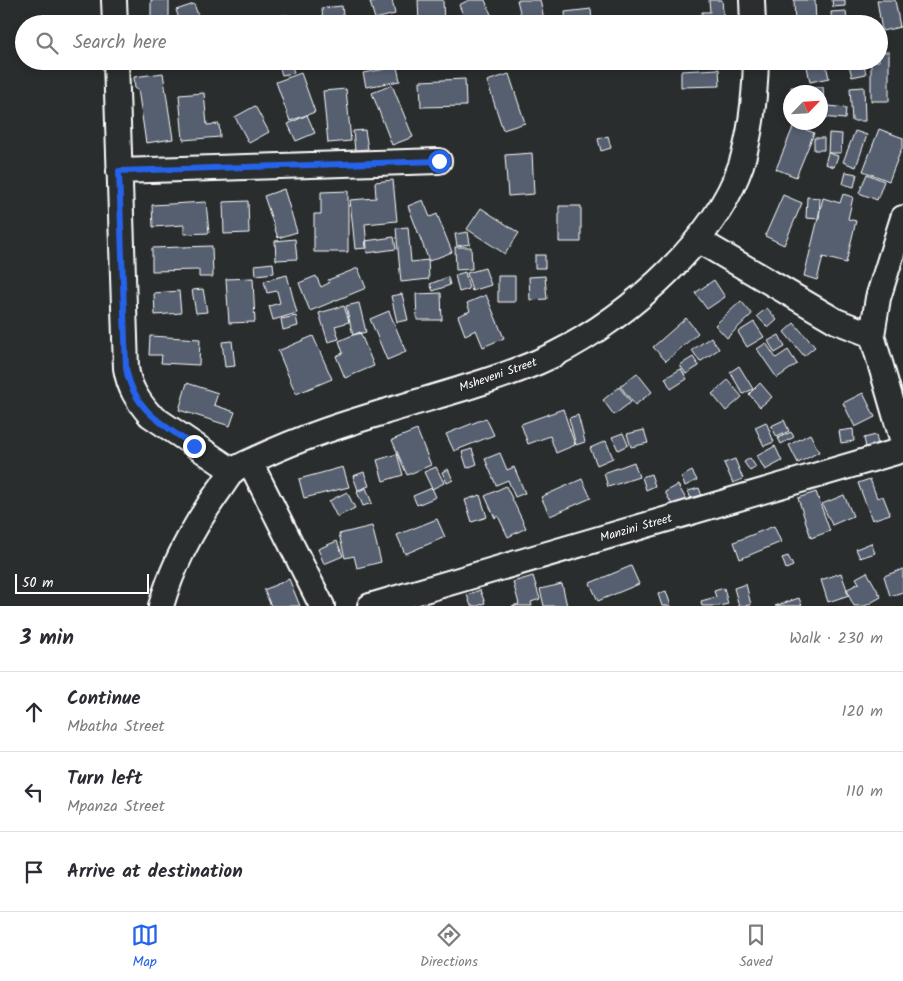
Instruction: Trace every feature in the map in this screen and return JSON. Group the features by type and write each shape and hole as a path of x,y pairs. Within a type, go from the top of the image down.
{"street":[{"path":"114,0 115,15"},
{"path":"752,0 753,15"},
{"path":"116,70 128,382 140,403 150,414 242,467 322,606"},
{"name":"Msheveni Street","path":"242,467 305,438 341,425 507,374 539,362 575,344 609,321 674,266 698,240 726,197 740,166 748,141 756,70"},
{"path":"119,171 439,161"},
{"path":"903,218 880,290 872,335 903,442"},
{"path":"698,240 836,321 872,335"},
{"name":"Manzini Street","path":"370,606 903,450"},
{"path":"162,606 168,584 181,554 212,501 242,467"}],"building":[{"path":"151,0 169,0 169,15 151,15"},
{"path":"392,0 395,14 374,15 370,2"},
{"path":"418,0 443,0 444,15 419,15"},
{"path":"469,0 485,0 491,15 463,15 459,5"},
{"path":"517,0 540,0 543,15 521,15"},
{"path":"709,0 722,0 723,15 702,15 702,12 710,12"},
{"path":"794,0 815,0 816,15 795,15"},
{"path":"832,0 845,0 845,6 833,7"},
{"path":"877,0 895,0 900,27 888,30 888,15 879,15"},
{"path":"194,4 198,15 178,15 176,10"},
{"path":"342,6 343,15 322,15 322,8"},
{"path":"591,9 591,15 565,15 565,12"},
{"path":"846,11 846,15 831,15 831,12"},
{"path":"889,52 889,101 871,101 871,70 888,70"},
{"path":"280,70 293,70 294,73 282,75"},
{"path":"380,70 398,70 400,81 366,87 363,73"},
{"path":"719,70 720,86 681,87 681,71"},
{"path":"808,70 827,70 829,78 810,82"},
{"path":"850,70 865,70 866,74 852,77"},
{"path":"163,73 173,139 146,143 138,89 135,89 134,77"},
{"path":"301,73 315,112 290,121 276,82"},
{"path":"509,74 525,123 503,130 487,81"},
{"path":"465,79 466,106 421,107 420,81"},
{"path":"392,85 413,137 392,145 372,93"},
{"path":"864,87 865,121 852,121 850,88"},
{"path":"346,89 351,141 328,143 323,91"},
{"path":"204,93 207,125 219,124 220,137 183,140 179,95"},
{"path":"255,106 269,132 249,143 235,117"},
{"path":"828,106 846,108 845,119 828,118"},
{"path":"307,115 315,133 296,141 288,124"},
{"path":"879,129 903,138 903,145 889,181 863,171"},
{"path":"365,130 368,149 355,150 353,131"},
{"path":"792,130 806,130 814,133 796,177 776,169"},
{"path":"855,131 867,135 856,167 843,162"},
{"path":"829,133 842,134 841,153 828,153"},
{"path":"608,136 611,148 601,151 598,139"},
{"path":"814,138 824,138 824,150 814,150"},
{"path":"532,153 534,194 508,196 505,155"},
{"path":"828,153 838,156 834,167 825,164"},
{"path":"846,172 857,174 854,187 843,184"},
{"path":"867,174 884,181 877,200 859,193"},
{"path":"393,180 397,221 365,224 367,248 355,249 350,200 376,198 375,182"},
{"path":"284,189 297,232 278,238 264,196"},
{"path":"348,191 348,252 314,252 314,214 321,214 321,192"},
{"path":"843,194 853,197 848,219 856,221 846,263 823,257 817,280 804,276 823,198 840,203"},
{"path":"783,195 802,203 784,245 765,236"},
{"path":"807,197 820,198 819,219 806,218"},
{"path":"423,200 430,217 437,214 452,252 429,261 408,206"},
{"path":"248,201 249,233 224,234 223,202"},
{"path":"206,202 209,233 184,234 184,225 153,227 152,205"},
{"path":"559,206 581,206 581,242 559,242"},
{"path":"481,208 519,233 505,254 467,229"},
{"path":"408,227 411,262 428,260 429,279 401,282 396,228"},
{"path":"468,232 470,244 457,246 455,234"},
{"path":"394,237 396,249 367,253 365,241"},
{"path":"295,239 297,259 276,260 275,241"},
{"path":"212,246 213,277 199,277 199,270 152,271 152,248"},
{"path":"455,247 471,247 472,269 456,270"},
{"path":"535,255 545,255 545,268 535,268"},
{"path":"273,263 274,273 256,275 255,265"},
{"path":"358,268 366,288 310,311 299,283 316,276 321,287 329,283 328,280"},
{"path":"485,268 491,285 472,291 467,273"},
{"path":"465,272 469,289 459,292 455,275"},
{"path":"287,275 297,313 273,320 269,306 280,303 277,291 267,293 264,281"},
{"path":"498,276 515,276 515,302 498,302"},
{"path":"545,276 547,299 530,300 529,277"},
{"path":"448,277 450,285 433,291 430,284"},
{"path":"253,278 255,322 229,323 226,279"},
{"path":"714,280 725,297 707,309 695,293"},
{"path":"203,289 207,312 196,313 192,290"},
{"path":"179,291 181,313 155,315 154,293"},
{"path":"441,293 442,320 417,320 416,294"},
{"path":"402,294 408,320 397,322 391,296"},
{"path":"486,295 504,338 483,347 476,330 465,335 458,316 470,311 467,303"},
{"path":"741,301 752,314 727,338 715,325"},
{"path":"359,303 366,332 353,335 346,306"},
{"path":"344,306 349,322 335,326 339,339 328,342 319,313"},
{"path":"767,308 777,320 768,328 757,316"},
{"path":"389,311 406,352 387,360 370,319"},
{"path":"296,316 298,326 283,330 281,319"},
{"path":"686,318 698,333 666,361 653,347"},
{"path":"754,322 764,337 747,347 738,332"},
{"path":"794,323 815,347 804,356 784,332"},
{"path":"360,332 374,366 345,378 336,356 343,353 339,341"},
{"path":"779,335 785,347 775,353 768,341"},
{"path":"150,336 200,339 199,365 161,363 162,355 149,355"},
{"path":"313,336 332,379 296,394 278,351"},
{"path":"711,337 719,349 700,362 692,350"},
{"path":"232,341 235,366 225,367 222,342"},
{"path":"766,343 776,358 788,350 797,364 777,378 757,349"},
{"path":"693,357 699,366 686,374 680,365"},
{"path":"739,366 753,389 743,394 730,372"},
{"path":"681,369 687,379 671,389 665,378"},
{"path":"637,373 652,392 635,405 620,386"},
{"path":"728,380 742,397 726,411 712,394"},
{"path":"187,383 218,393 214,405 235,412 230,426 179,410"},
{"path":"760,383 772,397 760,407 749,394"},
{"path":"619,387 631,402 614,415 603,400"},
{"path":"863,393 875,417 855,427 843,403"},
{"path":"563,409 575,445 556,453 550,436 528,444 521,424"},
{"path":"578,415 585,442 576,445 569,418"},
{"path":"486,418 494,435 454,451 446,434"},
{"path":"784,420 789,431 777,437 771,426"},
{"path":"766,422 774,442 764,446 755,427"},
{"path":"853,429 854,441 841,443 839,431"},
{"path":"417,430 431,465 407,475 392,440"},
{"path":"644,430 648,443 631,447 627,434"},
{"path":"791,432 794,437 781,444 778,438"},
{"path":"623,433 628,445 618,450 612,437"},
{"path":"810,434 819,452 798,463 789,445"},
{"path":"876,435 879,450 867,452 864,438"},
{"path":"606,441 613,458 597,465 590,448"},
{"path":"775,446 782,461 765,470 757,456"},
{"path":"472,449 477,464 467,468 462,452"},
{"path":"500,453 507,470 514,467 525,493 515,497 508,480 496,485 485,459"},
{"path":"397,454 403,475 383,481 377,460"},
{"path":"750,458 756,467 750,471 744,462"},
{"path":"735,459 743,479 733,483 724,463"},
{"path":"634,462 639,477 608,487 604,473"},
{"path":"343,467 349,487 304,498 299,479"},
{"path":"436,467 444,483 432,489 424,472"},
{"path":"448,469 453,480 447,483 442,472"},
{"path":"692,471 697,480 685,486 681,477"},
{"path":"364,472 369,486 358,490 353,476"},
{"path":"651,474 655,486 646,490 642,477"},
{"path":"582,479 591,498 550,516 541,497"},
{"path":"870,479 877,498 883,496 890,514 872,520 858,483"},
{"path":"678,485 687,501 674,508 665,492"},
{"path":"506,486 526,528 508,537 498,516 495,518 485,496"},
{"path":"366,488 372,503 363,506 357,492"},
{"path":"432,488 436,497 417,505 413,496"},
{"path":"699,488 702,496 691,499 688,491"},
{"path":"347,492 355,508 337,517 329,501"},
{"path":"816,492 830,531 811,538 798,498"},
{"path":"480,495 487,517 472,522 465,500"},
{"path":"844,495 853,516 832,525 822,504"},
{"path":"437,519 445,537 405,554 397,535"},
{"path":"372,526 381,562 357,568 354,556 345,558 339,534"},
{"path":"774,526 781,542 740,559 734,542"},
{"path":"337,541 343,556 324,564 318,549"},
{"path":"871,543 875,553 860,558 856,549"},
{"path":"788,556 793,566 786,569 782,558"},
{"path":"631,566 639,584 598,601 590,583"},
{"path":"903,569 903,592 890,596 884,576"},
{"path":"867,572 881,597 865,606 854,606 846,590 859,583 856,578"},
{"path":"841,573 849,595 828,602 821,580"},
{"path":"533,576 540,599 531,602 532,606 512,606 519,604 513,582"},
{"path":"289,579 300,606 271,606 264,590"},
{"path":"562,584 567,606 544,606 540,589"},
{"path":"746,584 751,605 739,606 734,588"},
{"path":"724,588 728,604 702,606 701,601 716,597 714,591"},
{"path":"480,590 485,603 471,606 467,595"},
{"path":"666,591 671,606 662,606 658,594"},
{"path":"799,598 802,606 775,606"}],"route":[{"path":"194,446 150,414 140,403 128,382 119,171 439,161"}]}
